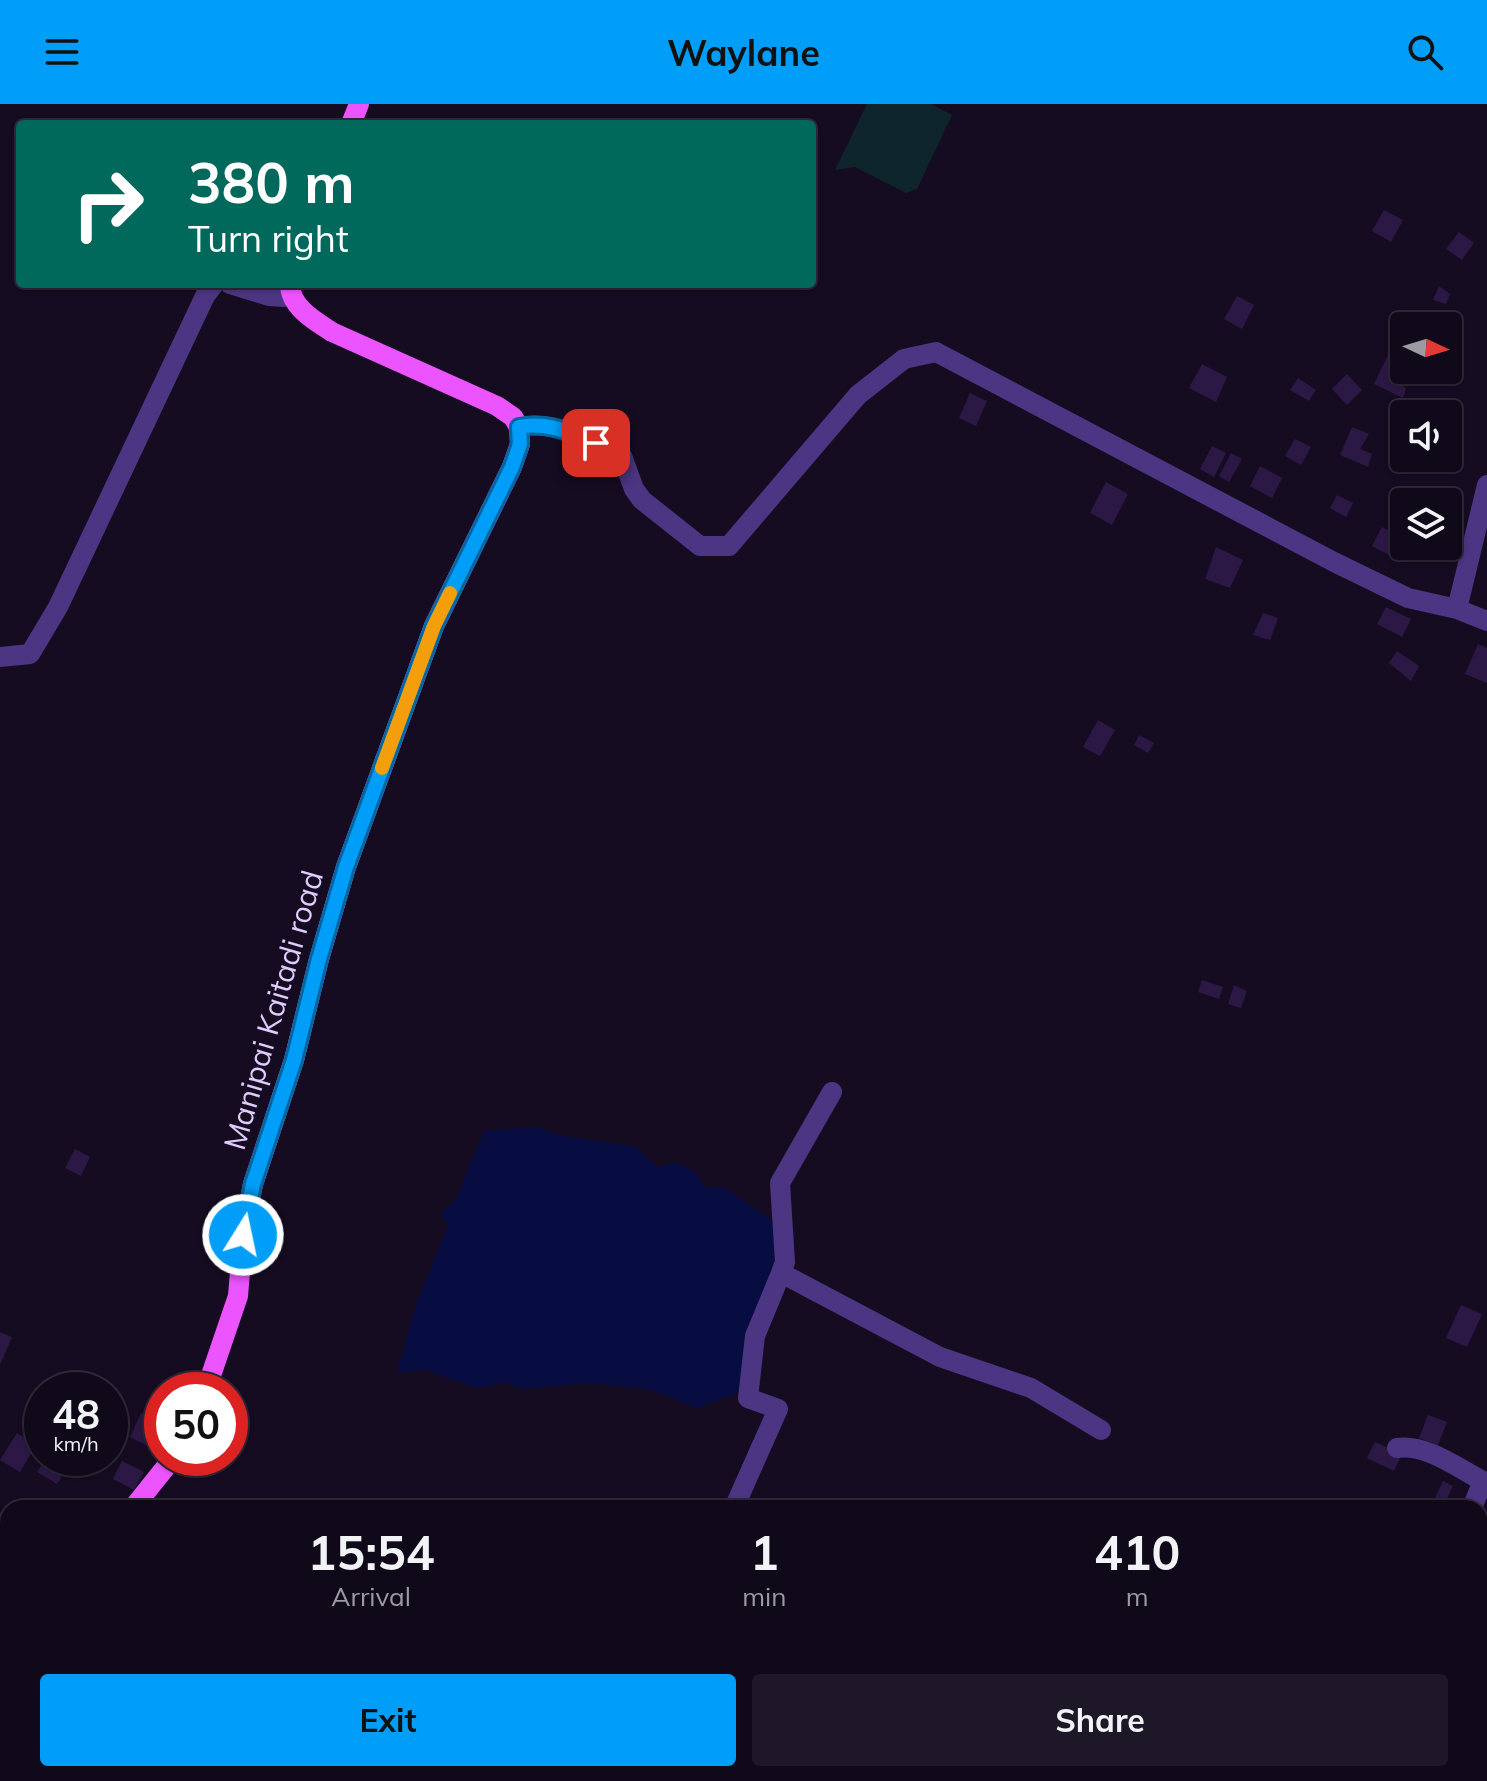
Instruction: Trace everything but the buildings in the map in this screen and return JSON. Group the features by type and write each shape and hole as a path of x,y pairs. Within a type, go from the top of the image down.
{"main road":[{"path":"290,288 307,315 332,332 497,406 513,417 519,427"},
{"name":"Manipai Kaitadi road","path":"212,1372 238,1296 243,1235 253,1184 294,1060 346,867 434,626 512,467 520,444 519,427"},
{"path":"139,1500 159,1476"}],"street":[{"path":"0,657 30,654 58,607 211,288"},
{"path":"243,288 284,297 290,288"},
{"path":"519,427 534,424 554,426 622,456 634,489 642,500 700,546 729,546 858,395 904,359 936,352 1334,562 1408,598 1457,609 1487,621"},
{"path":"1457,609 1487,485"},
{"path":"738,1500 778,1409 748,1398 755,1336 785,1262 780,1183 832,1092"},
{"path":"781,1273 940,1357 1031,1388 1101,1430"},
{"path":"1397,1448 1408,1446 1450,1462 1485,1482 1476,1500"}],"shaded area":[{"path":"867,104 931,104 952,115 917,189 906,193 855,167 835,170"},
{"path":"536,1127 558,1135 636,1147 657,1167 675,1162 696,1172 705,1188 723,1187 775,1222 781,1260 742,1391 698,1408 648,1389 590,1383 519,1389 507,1382 477,1388 424,1370 397,1373 417,1301 448,1226 441,1213 457,1197 484,1131"}],"slow traffic":[{"path":"382,768 434,626 450,593"}],"route":[{"path":"243,1235 253,1184 294,1060 346,867 434,626 512,467 520,444 519,427 534,424 554,426 596,443"}]}
